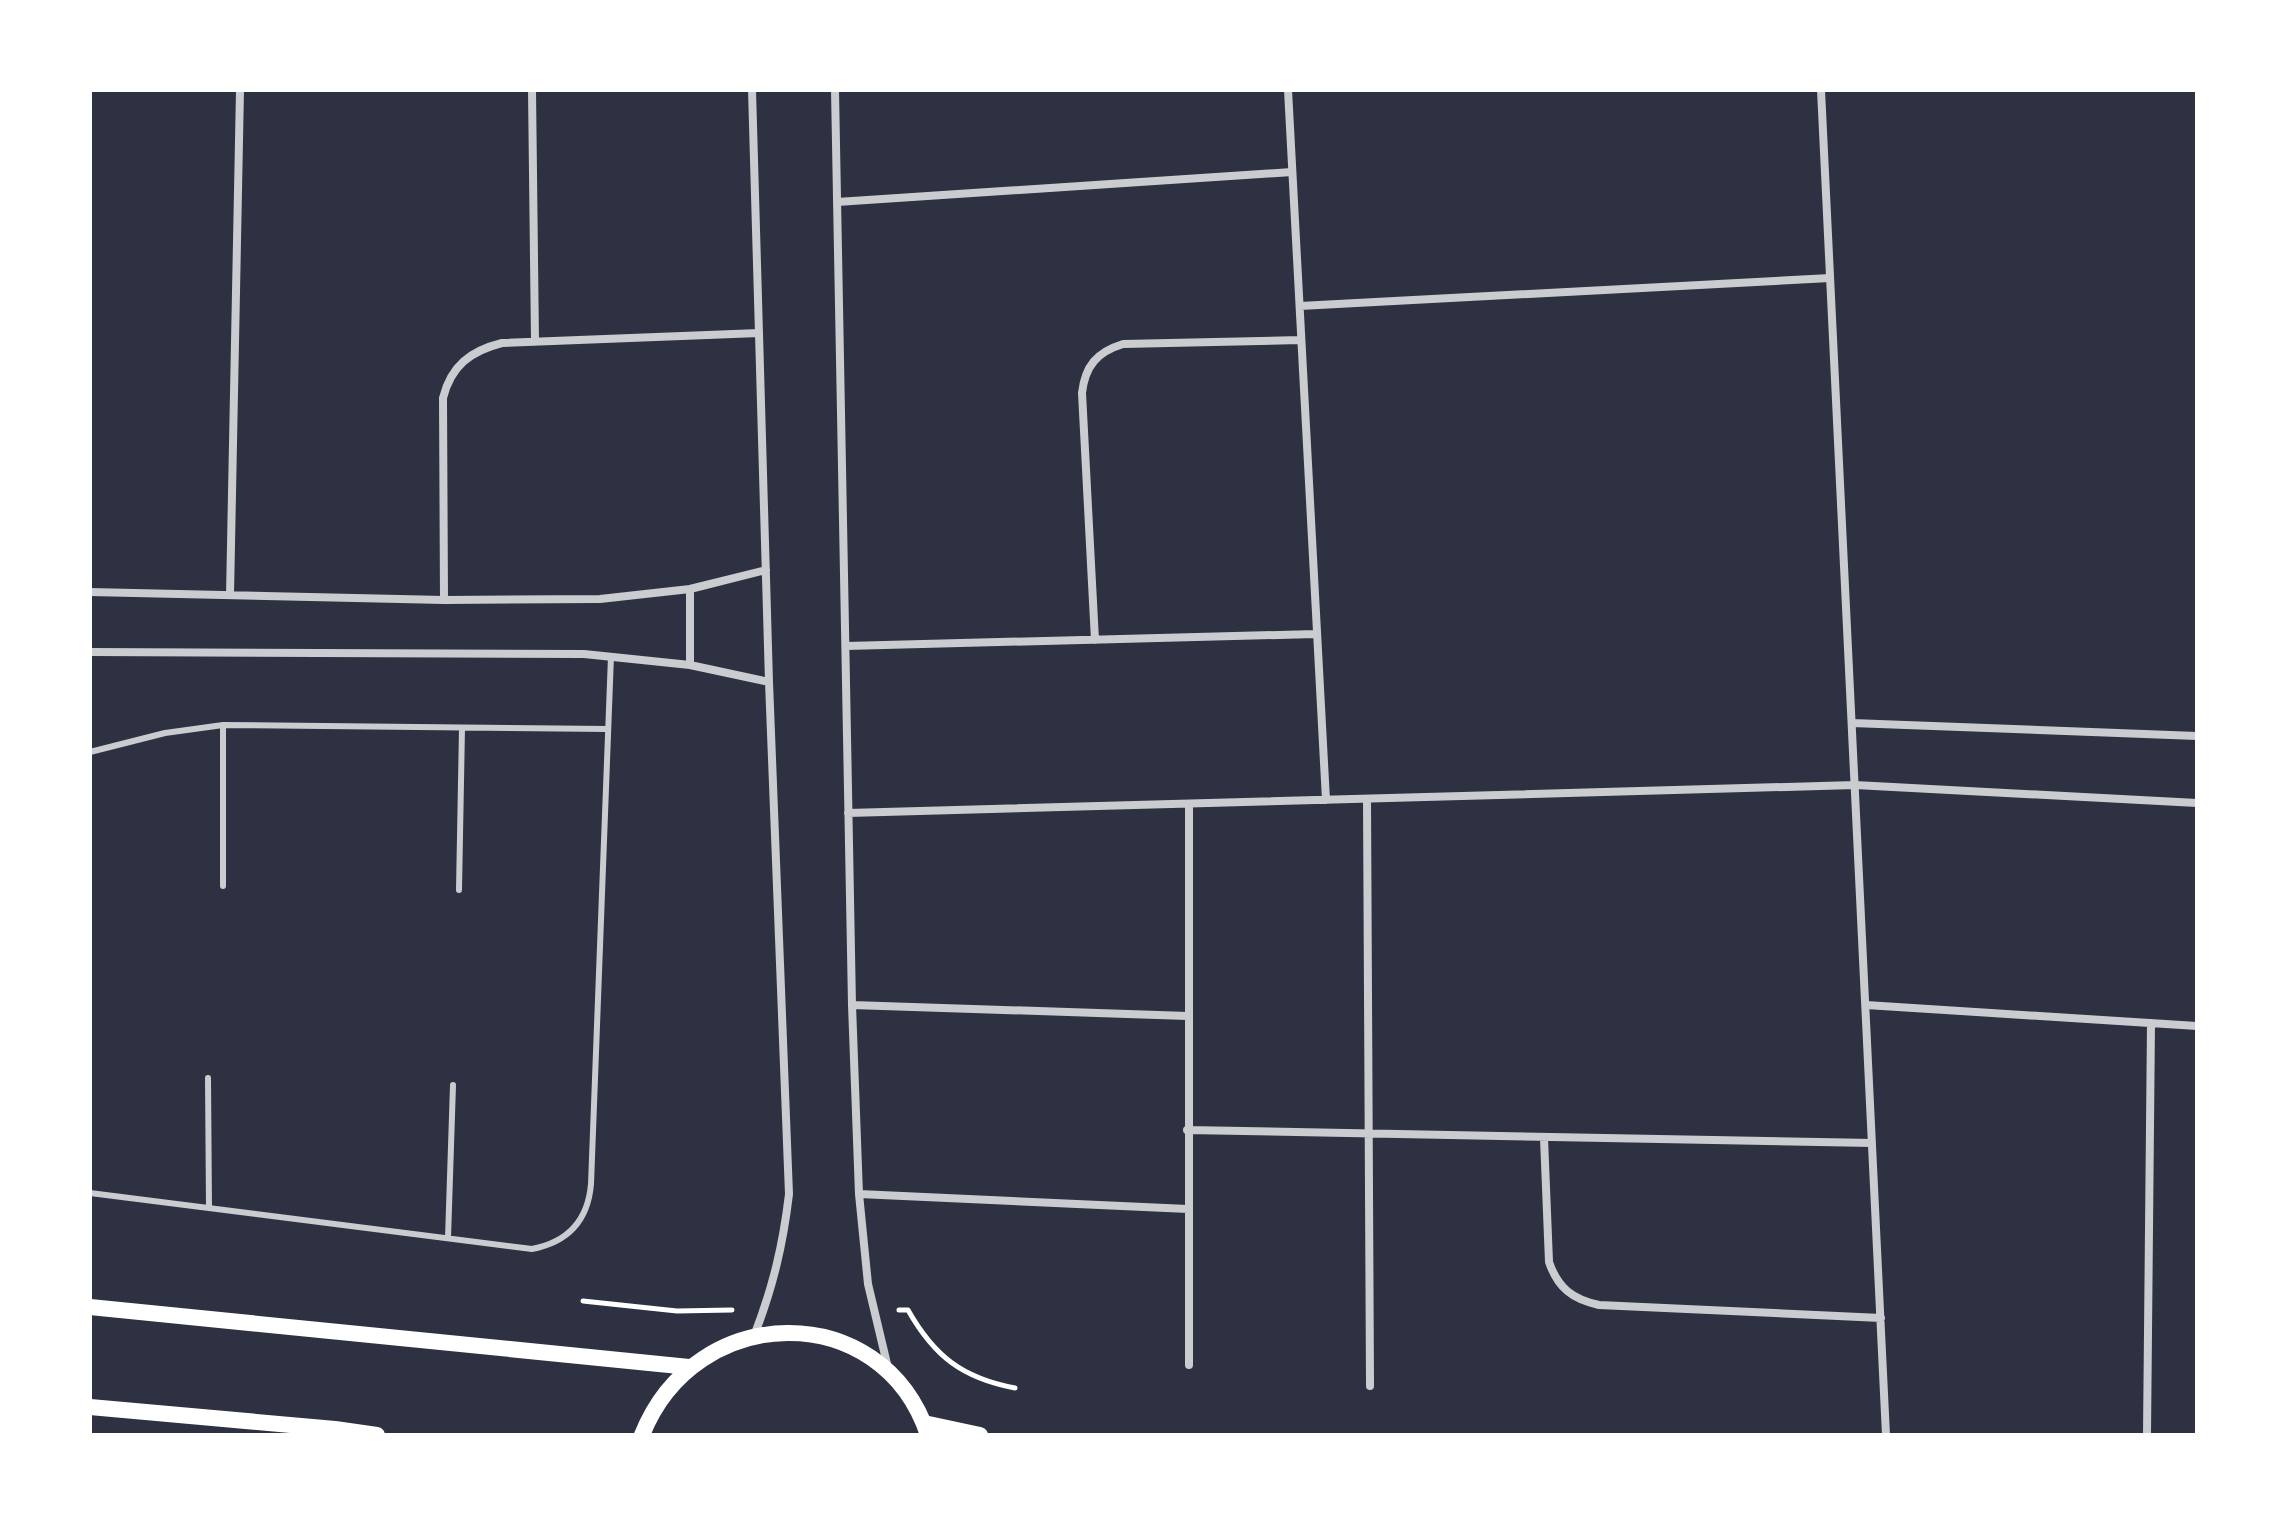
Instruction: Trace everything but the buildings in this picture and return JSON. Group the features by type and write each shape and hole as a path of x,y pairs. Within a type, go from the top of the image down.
{"main road":[{"path":"90,1307 689,1367"},
{"path":"642,1435 650,1415 667,1389 689,1367 731,1343 783,1332 812,1335 853,1349 889,1372 909,1396 926,1429 980,1435"},
{"path":"90,1407 321,1427 377,1435"}],"street":[{"path":"230,595 240,90"},
{"path":"532,90 535,341"},
{"path":"752,90 769,682 789,1194 784,1242 754,1336"},
{"path":"835,90 852,1005 859,1194 866,1270 889,1372"},
{"path":"1288,90 1326,800"},
{"path":"1821,90 1886,1435"},
{"path":"837,202 1292,172"},
{"path":"1300,306 1830,278"},
{"path":"444,600 442,416 447,381 456,366 484,347 502,343 759,333"},
{"path":"1095,640 1082,393 1089,366 1109,348 1123,344 1301,340"},
{"path":"90,592 444,600 600,599 690,589 766,570"},
{"path":"690,589 690,665"},
{"path":"846,646 1316,634"},
{"path":"90,652 611,656 690,665 769,682"},
{"path":"1852,723 2197,736"},
{"path":"848,813 1855,785 2197,803"},
{"path":"1367,799 1370,1386"},
{"path":"1189,804 1189,1365"},
{"path":"852,1005 1188,1016"},
{"path":"1866,1005 2197,1026"},
{"path":"2147,1435 2151,1023"},
{"path":"1187,1130 1872,1143"},
{"path":"1544,1138 1549,1262 1566,1293 1599,1305 1881,1318"},
{"path":"859,1194 1188,1209"}],"lane":[{"path":"90,1193 532,1249 563,1238 575,1228 590,1200 611,656"},
{"path":"90,752 165,733 223,725 608,729"},
{"path":"223,725 223,886"},
{"path":"459,890 462,728"},
{"path":"208,1078 209,1208"},
{"path":"448,1238 453,1085"}],"path":[{"path":"583,1301 677,1311 765,1309"},
{"path":"874,1309 908,1310 933,1348 950,1363 992,1384 1015,1388"}]}
